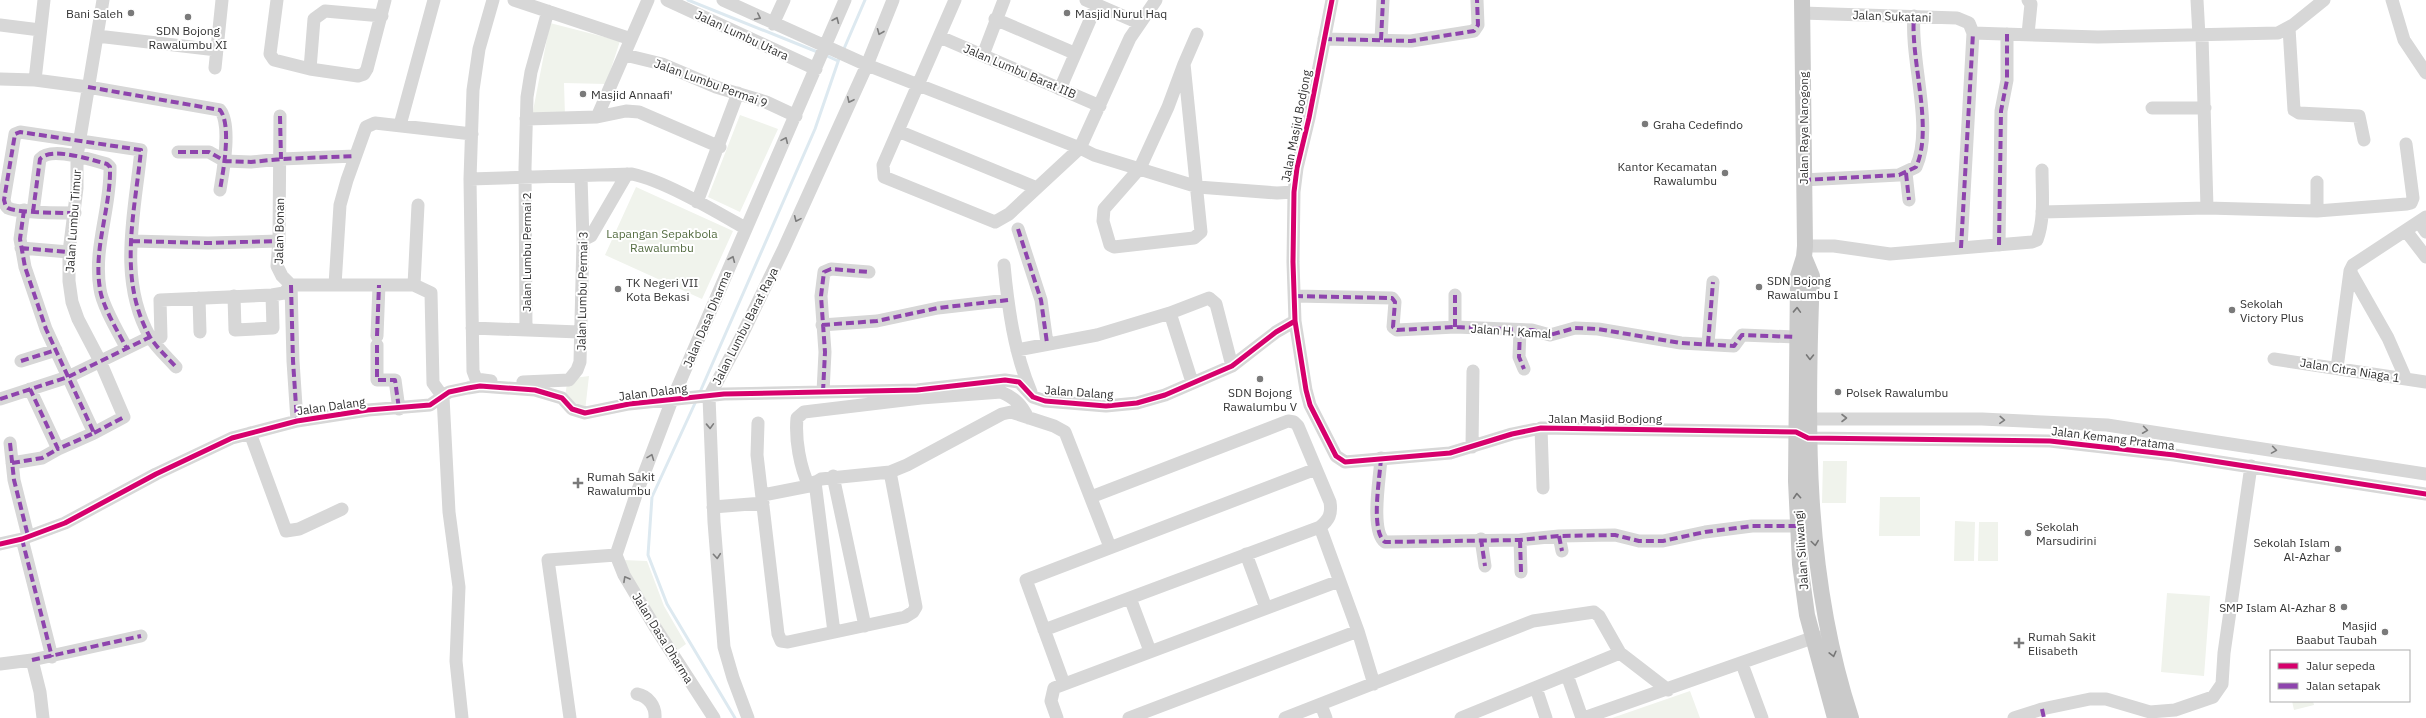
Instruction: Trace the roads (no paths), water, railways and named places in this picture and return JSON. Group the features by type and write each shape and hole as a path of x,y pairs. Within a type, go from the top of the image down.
{"main road":[{"name":"Jalan Raya Narogong","path":"1802,6 1805,251 1812,276 1803,378"},
{"name":"Jalan Raya Narogong","path":"1803,378 1796,337 1798,276 1805,251"},
{"name":"Jalan Siliwangi","path":"1803,378 1808,419 1802,435 1812,525 1829,637 1851,718"},
{"name":"Jalan Siliwangi","path":"1803,378 1798,526 1804,605 1835,718"}],"street":[{"path":"35,80 44,0"},
{"name":"Jalan Lumbu Timur","path":"94,433 124,417 100,361 78,319 72,302 69,281 69,252 75,213 76,156 103,0"},
{"path":"215,68 222,0"},
{"path":"277,0 271,57 310,69 358,76 364,74 382,16 385,0"},
{"path":"400,125 434,0"},
{"path":"493,0 476,63 473,90 470,179 472,328 526,328 580,332"},
{"path":"514,0 631,40"},
{"path":"597,117 648,0"},
{"name":"Jalan Lumbu Utara","path":"668,0 823,56"},
{"name":"Jalan Lumbu Utara","path":"723,0 773,24 823,56"},
{"path":"773,24 784,0"},
{"name":"Jalan Dasa Dharma","path":"714,718 654,627 624,575 616,555 634,500 672,400 745,228 823,56 845,0"},
{"name":"Jalan Lumbu Barat Raya","path":"748,718 733,678 724,647 705,397 740,339 784,248 863,63 892,0"},
{"path":"955,0 883,165 884,177 995,222 1009,214 1080,148 1138,23 1156,0"},
{"path":"983,55 995,19 1004,0"},
{"name":"Jalan Masjid Bodjong","path":"1332,0 1311,110 1297,168 1294,192 1295,321 1306,390 1310,405 1336,456 1344,462 1450,453 1512,434 1541,428 1802,435"},
{"path":"1381,40 1383,0"},
{"path":"1324,39 1411,41 1474,31 1478,26 1477,0"},
{"path":"2028,0 2031,4 2028,34"},
{"path":"2197,0 2205,108 2207,208"},
{"path":"1961,248 1973,33 2098,37 2200,36 2278,33 2289,28 2324,0"},
{"path":"2392,0 2404,40 2426,73"},
{"path":"1060,88 1092,2 1138,23"},
{"name":"Jalan Sukatani","path":"1802,6 1914,16 1961,18 1969,24 1973,33"},
{"path":"310,69 314,18 319,13 325,11 382,16"},
{"name":"Jalan Lumbu Permai 2","path":"526,328 526,119 531,72 548,11"},
{"path":"1803,180 1836,180 1906,173 1916,166 1923,130 1912,35 1914,16"},
{"path":"995,19 1074,53"},
{"path":"0,25 40,30"},
{"path":"2289,28 2294,110 2299,113 2359,116 2364,140"},
{"path":"1184,64 1198,188 1201,232 1194,238 1117,248 1110,245 1102,220 1104,209 1140,168 1168,107 1184,64 1197,34"},
{"path":"1999,245 2001,111 2007,80 2008,34"},
{"path":"97,36 216,50"},
{"name":"Jalan Lumbu Barat IIB","path":"940,37 1100,106"},
{"name":"Jalan Lumbu Permai 9","path":"625,55 662,64 716,87 738,93 796,116"},
{"path":"823,56 863,63 1080,148 1094,155 1140,168 1198,188 1276,193 1294,192"},
{"path":"0,79 35,80 88,86 220,110 223,115 224,123 225,160 220,190"},
{"path":"697,202 720,147 738,93"},
{"path":"2152,108 2205,108"},
{"path":"526,119 597,117 626,111 639,112 720,147"},
{"name":"Jalan Bonan","path":"280,116 281,159 277,266 282,276 291,285"},
{"path":"335,285 340,206 355,156 366,127 375,123 472,134"},
{"path":"898,131 1036,188"},
{"path":"75,213 9,209 4,200 15,134 20,132 141,150 132,241 129,254 132,290 156,337 176,367"},
{"path":"2042,212 2207,208 2317,211 2411,203 2413,198 2406,144"},
{"path":"178,152 209,152 225,160 251,162 281,159 355,156"},
{"path":"12,463 42,458 94,433 46,329 21,248 20,239 29,211 40,158 49,153 76,156 107,164 110,167 99,254 99,277 103,299 126,347"},
{"path":"1805,251 1834,246 1890,254 1999,245 2037,240 2042,212 2042,170"},
{"path":"1906,173 1909,200"},
{"path":"470,179 525,176 581,177 627,174 643,177 697,202 745,228"},
{"path":"583,240 591,236 627,174"},
{"name":"Jalan Lumbu Permai 3","path":"472,328 473,371 476,379 512,383 569,380 577,370 580,362 583,240 581,177"},
{"path":"2317,182 2317,211"},
{"path":"414,285 418,205"},
{"path":"2337,368 2350,271 2353,265 2406,231 2424,224"},
{"path":"1018,229 1041,300 1047,343"},
{"path":"2406,231 2426,257"},
{"path":"132,241 208,243 279,241"},
{"path":"21,248 69,252"},
{"path":"1004,265 1008,300 1018,350 1033,397"},
{"path":"823,392 824,352 821,296 824,272 840,269 869,272"},
{"path":"2350,271 2388,338 2406,379"},
{"path":"1708,344 1713,282"},
{"path":"156,337 160,300 284,293 291,285 414,285 427,290 432,296 433,383 443,397 449,512 459,587 456,661 462,718"},
{"path":"291,285 292,361 297,421"},
{"path":"379,285 376,380 395,380 399,409"},
{"path":"234,296 235,330 273,328 272,294"},
{"path":"1455,295 1455,327"},
{"name":"Jalan H. Kamal","path":"1295,296 1390,298 1394,302 1395,329 1455,327 1532,330 1550,335 1575,328 1598,329 1681,343 1734,346 1742,335 1796,337"},
{"path":"199,298 200,332"},
{"path":"1018,350 1047,343 1097,335 1170,313 1204,299 1214,300 1232,366"},
{"path":"822,325 877,321 938,308 1008,300"},
{"path":"1170,313 1192,382"},
{"name":"Jalan Dalang","path":"0,544 25,538 65,523 156,474 232,438 297,421 368,410 399,409 435,404 452,391 480,386 535,390 562,398 572,409 585,413 629,404 724,394 918,390 1006,380 1019,382 1033,397 1045,402 1106,406 1151,399 1232,366 1276,332 1295,321"},
{"path":"1520,330 1519,357 1524,369"},
{"path":"0,399 68,377 126,347 156,337"},
{"path":"21,361 56,350"},
{"name":"Jalan Citra Niaga 1","path":"2274,359 2426,382"},
{"path":"1472,447 1473,371"},
{"path":"30,389 58,449"},
{"path":"834,632 812,484 803,473 796,428 797,418 804,412 921,398 1002,392 1011,396 1023,406 1028,418"},
{"path":"713,507 763,499 833,476 890,472 907,466 1002,414 1011,412 1065,432 1110,548"},
{"path":"1904,438 1905,418"},
{"name":"Jalan Kemang Pratama","path":"1808,419 1982,419 2124,427 2178,434 2426,474"},
{"path":"1827,419 1827,437"},
{"path":"1982,419 1982,440"},
{"path":"1044,630 1320,527 1328,521 1331,511 1330,502 1298,426 1294,422 1288,421 1091,497"},
{"path":"758,423 757,455 779,638 781,641 788,642 865,626 905,617 914,612 916,607 890,472"},
{"path":"2122,448 2124,427"},
{"path":"1541,428 1543,488"},
{"path":"250,433 286,531 299,529 342,509"},
{"path":"2174,455 2178,434"},
{"name":"Jalan Kemang Pratama","path":"1802,435 1827,437 2050,441 2174,455 2426,494"},
{"path":"10,443 25,538 52,657"},
{"path":"1382,458 1377,527 1380,539 1385,542 1481,539 1520,540 1559,536 1615,535 1639,541 1663,541 1739,527 1798,526"},
{"path":"2014,718 2043,713 2090,699 2106,699 2150,712 2175,710 2200,703 2213,697 2222,684 2224,653 2251,466"},
{"path":"1064,684 1026,580 1316,469"},
{"path":"833,476 865,626"},
{"path":"1320,527 1358,631 1374,684"},
{"path":"1559,536 1562,551"},
{"path":"1481,539 1485,566"},
{"path":"1520,540 1521,572"},
{"path":"1246,554 1266,608"},
{"path":"570,718 548,560 616,555"},
{"path":"1057,718 1051,701 1051,693 1054,688 1339,581"},
{"path":"1130,598 1150,652"},
{"path":"1285,718 1533,622 1594,612 1599,616 1620,653 1668,690"},
{"path":"1129,718 1358,631"},
{"path":"0,664 52,657 141,636"},
{"path":"1567,675 1583,718 1668,690 1812,638 1829,637"},
{"path":"1461,718 1485,714 1536,688 1620,653"},
{"path":"32,660 40,692 44,718"},
{"path":"1742,664 1762,718"},
{"path":"1536,688 1546,718"},
{"path":"637,694 645,696 649,700 655,718"},
{"path":"1321,705 1326,718"}],"waterway":[{"path":"688,0 820,53"},
{"path":"843,51 865,0"},
{"path":"825,55 838,61"},
{"path":"700,392 815,129 840,56"},
{"path":"696,401 652,497 648,555 667,604 735,718"}],"place":[{"name":"Bani Saleh","path":"131,13"},
{"name":"Masjid Nurul Haq","path":"1067,13"},
{"name":"SDN Bojong Rawalumbu XI","path":"188,17"},
{"name":"Masjid Annaafi'","path":"583,94"},
{"name":"Graha Cedefindo","path":"1645,124"},
{"name":"Kantor Kecamatan Rawalumbu","path":"1725,173"},
{"name":"SDN Bojong Rawalumbu I","path":"1759,287"},
{"name":"TK Negeri VII Kota Bekasi","path":"618,289"},
{"name":"Sekolah Victory Plus","path":"2232,310"},
{"name":"SDN Bojong Rawalumbu V","path":"1260,379"},
{"name":"Polsek Rawalumbu","path":"1838,392"},
{"name":"Rumah Sakit Rawalumbu","path":"578,483"},
{"name":"Sekolah Marsudirini","path":"2028,533"},
{"name":"Sekolah Islam Al-Azhar","path":"2338,549"},
{"name":"SMP Islam Al-Azhar 8","path":"2344,607"},
{"name":"Masjid Baabut Taubah","path":"2385,632"},
{"name":"Rumah Sakit Elisabeth","path":"2019,643"}],"park label":[{"name":"Lapangan Sepakbola Rawalumbu","path":"662,240"}]}
